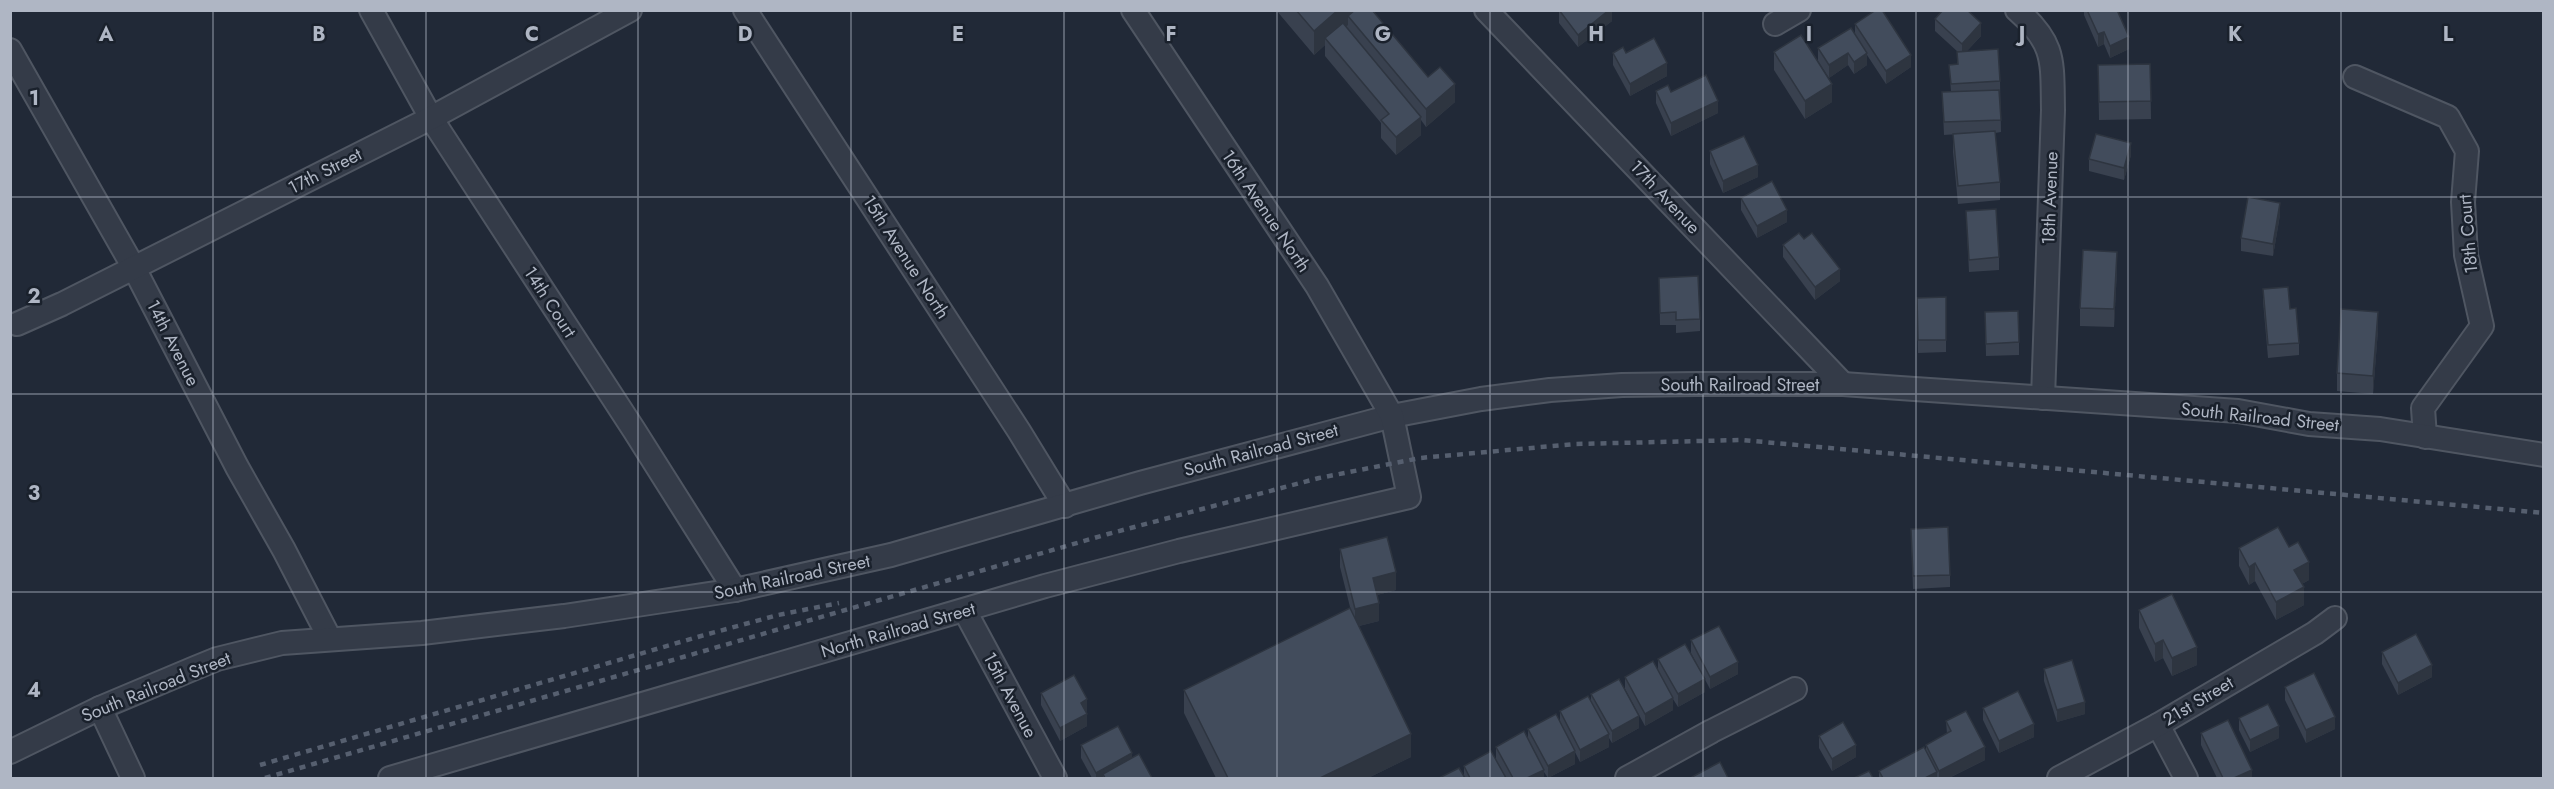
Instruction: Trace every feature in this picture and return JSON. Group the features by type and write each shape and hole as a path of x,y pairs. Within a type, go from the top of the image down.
{"street":[{"name":"14th Court","path":"371,10 431,118 634,430 735,591"},
{"name":"17th Street","path":"17,324 134,268 431,118 630,10"},
{"name":"15th Avenue North","path":"745,10 1019,431 1065,506"},
{"name":"16th Avenue North","path":"1133,10 1317,286 1392,416 1409,497"},
{"path":"1775,24 1799,10"},
{"name":"18th Avenue","path":"2017,10 2045,40 2052,62 2053,110 2043,398"},
{"name":"17th Avenue","path":"1489,11 1843,384"},
{"name":"14th Avenue","path":"10,50 134,268 237,467 284,550 330,639"},
{"name":"18th Court","path":"2355,77 2448,117 2467,151 2463,202 2466,255 2482,326 2422,408 2425,437"},
{"name":"South Railroad Street","path":"10,752 100,708 218,660 282,643 422,633 552,618 735,591 891,555 1276,445 1392,416 1481,399 1550,390 1622,385 1843,384 2238,411 2309,424 2380,429 2544,455"},
{"name":"North Railroad Street","path":"390,778 434,773 548,731 1045,586 1167,554 1409,497"},
{"name":"15th Avenue","path":"965,611 1055,778"},
{"name":"21st Street","path":"2059,778 2158,725 2315,633 2335,618"},
{"path":"1627,778 1795,689"},
{"path":"100,708 133,778"},
{"path":"2158,725 2186,778"}],"building":[{"path":"1296,10 1338,10 1314,31"},
{"path":"1355,10 1372,10 1428,77 1440,67 1455,84 1426,109 1348,16"},
{"path":"1559,10 1609,10 1578,35"},
{"path":"1876,10 1882,10 1911,55 1886,71 1855,24"},
{"path":"1943,10 1967,10 1981,23 1962,44 1935,19"},
{"path":"2087,10 2117,10 2129,37 2110,46 2104,32 2098,34"},
{"path":"1343,23 1421,117 1396,137 1381,120 1389,114 1325,38"},
{"path":"1851,28 1867,53 1854,62 1848,53 1829,65 1818,48"},
{"path":"1801,35 1832,84 1805,101 1774,52"},
{"path":"1654,38 1667,63 1630,84 1613,53 1623,47 1626,53"},
{"path":"1998,49 2000,81 1951,84 1949,65 1958,64 1957,52"},
{"path":"2150,64 2151,101 2099,102 2098,65"},
{"path":"1706,75 1718,101 1671,123 1656,91 1668,85 1671,92"},
{"path":"1999,90 2001,120 1944,122 1942,92"},
{"path":"1995,131 2000,182 1958,186 1953,134"},
{"path":"2096,134 2131,143 2124,168 2089,159"},
{"path":"1744,136 1758,165 1723,181 1710,151"},
{"path":"1772,181 1787,210 1757,226 1741,198"},
{"path":"2248,197 2280,203 2273,244 2241,238"},
{"path":"1996,209 1999,257 1969,260 1966,211"},
{"path":"1799,233 1804,239 1812,233 1840,269 1815,287 1783,245"},
{"path":"2083,250 2117,252 2114,309 2080,308"},
{"path":"1698,276 1700,319 1676,320 1676,312 1660,313 1659,278"},
{"path":"2288,287 2290,309 2296,308 2299,343 2268,345 2263,289"},
{"path":"1946,297 1946,340 1918,340 1917,298"},
{"path":"2341,309 2378,312 2373,376 2337,373"},
{"path":"2018,311 2019,342 1986,344 1985,312"},
{"path":"1948,527 1950,575 1913,576 1911,529"},
{"path":"2278,527 2289,547 2298,542 2309,562 2294,570 2304,587 2276,602 2255,563 2249,567 2239,548"},
{"path":"1387,537 1396,572 1373,578 1379,603 1355,609 1340,549"},
{"path":"2172,594 2197,647 2172,658 2163,640 2155,644 2139,610"},
{"path":"1350,608 1411,734 1320,778 1228,778 1184,690"},
{"path":"1719,626 1738,662 1710,677 1691,640"},
{"path":"2416,634 2432,665 2398,683 2382,652"},
{"path":"1685,644 1705,679 1678,694 1658,659"},
{"path":"2072,660 2085,702 2057,710 2044,669"},
{"path":"1653,661 1673,698 1645,714 1625,677"},
{"path":"2314,673 2335,717 2306,730 2285,687"},
{"path":"1074,675 1087,699 1081,703 1087,714 1060,728 1041,693"},
{"path":"1619,679 1639,716 1612,731 1591,694"},
{"path":"2018,691 2034,724 1999,741 1983,708"},
{"path":"1588,696 1609,734 1580,750 1560,711"},
{"path":"2268,704 2279,726 2250,740 2239,718"},
{"path":"1966,711 1985,747 1939,771 1926,745 1951,731 1946,721"},
{"path":"1556,714 1575,751 1548,766 1528,729"},
{"path":"2228,720 2252,770 2234,778 2223,778 2201,733"},
{"path":"1843,722 1856,745 1832,759 1819,736"},
{"path":"1118,726 1132,753 1096,773 1081,745"},
{"path":"1524,731 1544,770 1527,778 1513,778 1496,747"},
{"path":"1924,747 1937,772 1925,778 1883,778 1879,771"},
{"path":"1491,751 1506,778 1470,778 1464,766"},
{"path":"1139,754 1152,778 1105,778 1103,774"},
{"path":"1720,762 1728,778 1692,778 1692,777"},
{"path":"1459,768 1465,778 1439,778"},
{"path":"1869,771 1873,778 1854,778"}],"railway":[{"path":"265,778 1108,534 1319,478 1420,458 1575,444 1742,440 2544,513"},
{"path":"260,765 701,636 778,615 839,603"}]}
